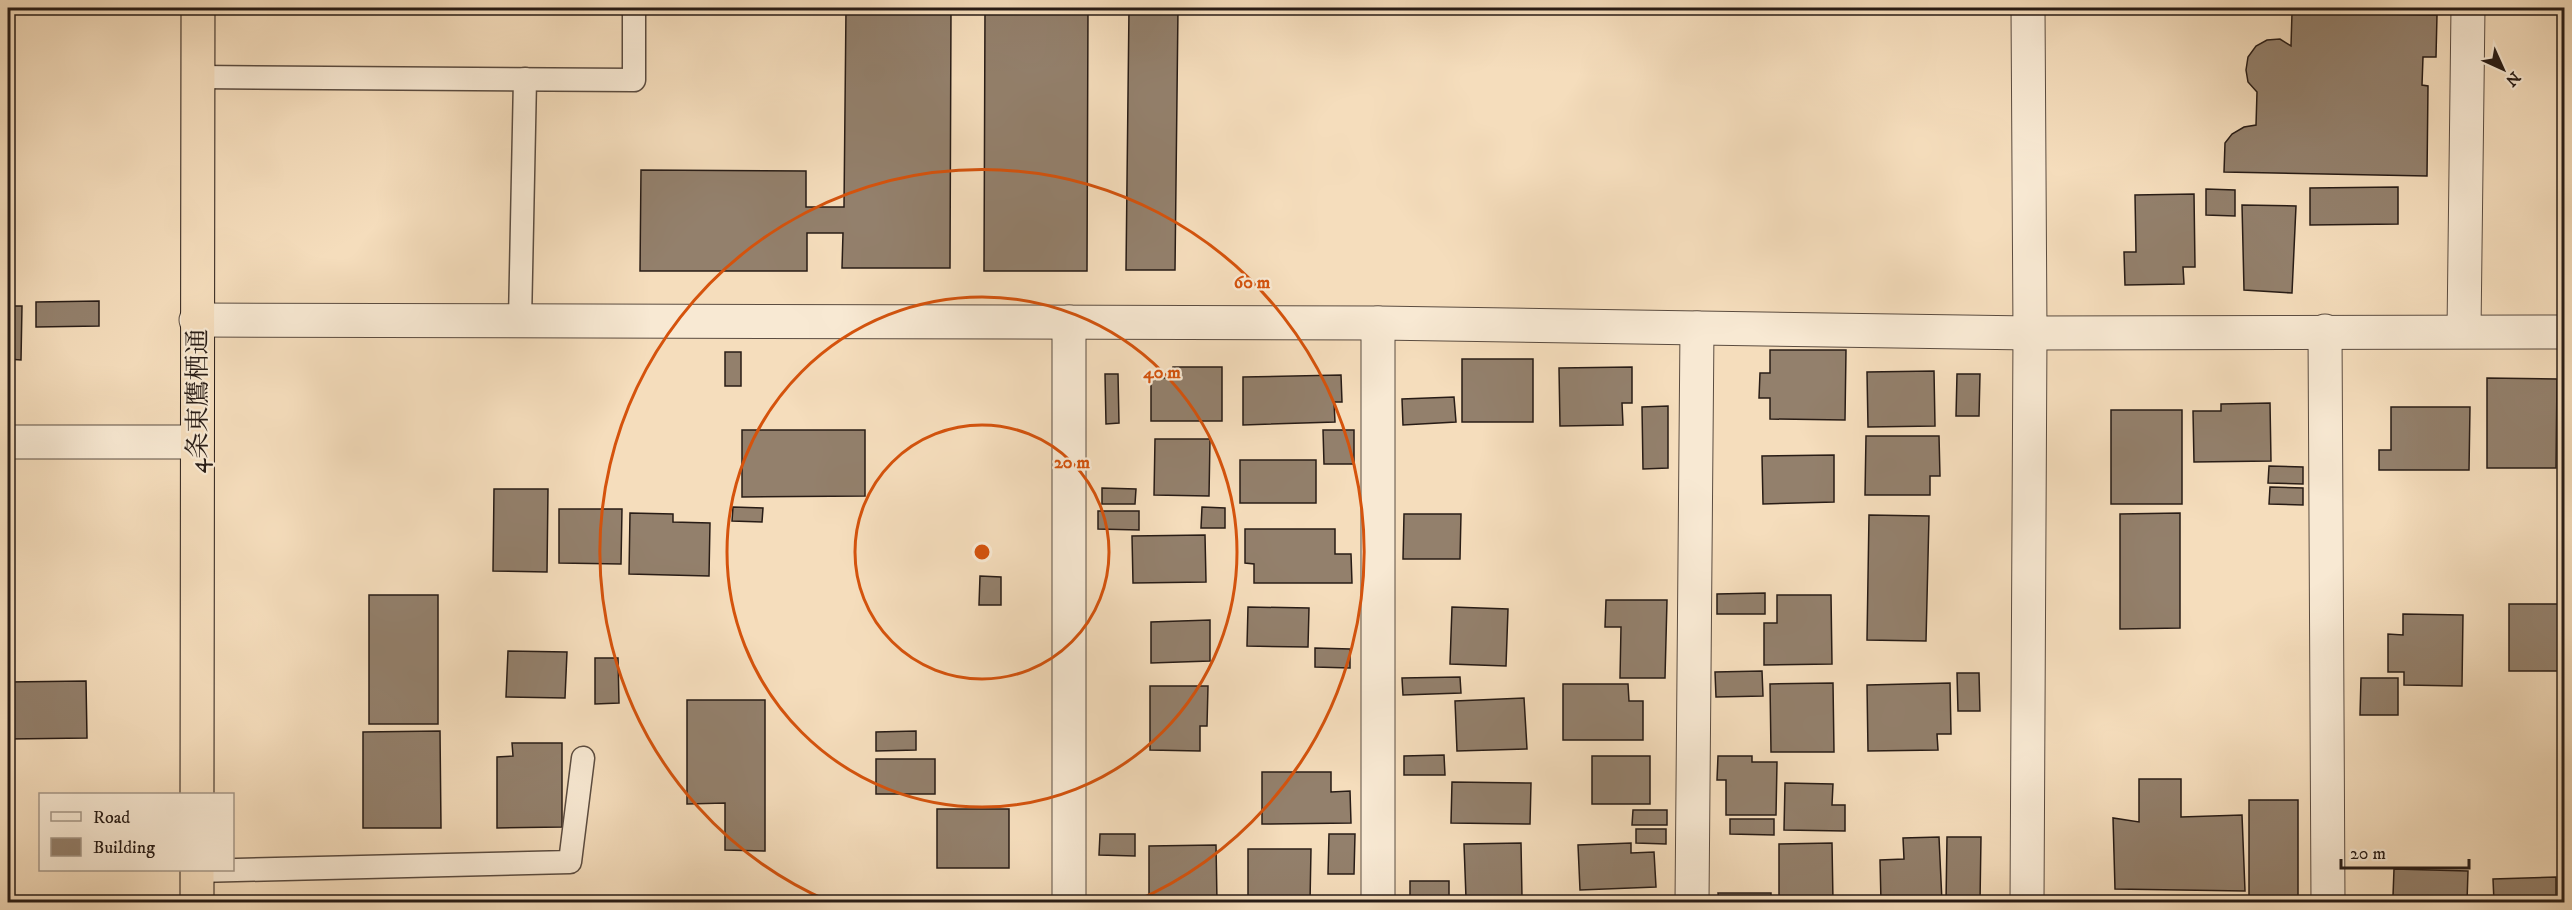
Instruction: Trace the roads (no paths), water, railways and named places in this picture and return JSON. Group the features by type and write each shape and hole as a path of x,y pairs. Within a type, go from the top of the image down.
{"highway":[{"name":"4条東鷹栖通","path":"197,793 198,8"},
{"path":"197,871 197,903"}],"street":[{"path":"2027,903 2030,333 2028,8"},
{"path":"2464,331 2468,8"},
{"path":"196,320 1378,323 2030,333 2565,332"},
{"path":"1069,322 1069,903"},
{"path":"1378,323 1378,903"},
{"path":"1692,903 1697,328"},
{"path":"2325,331 2328,903"},
{"path":"8,442 197,442"}],"lane":[{"path":"198,77 634,80 634,8"},
{"path":"520,321 525,79"},
{"path":"234,869 570,862 583,758"}]}
